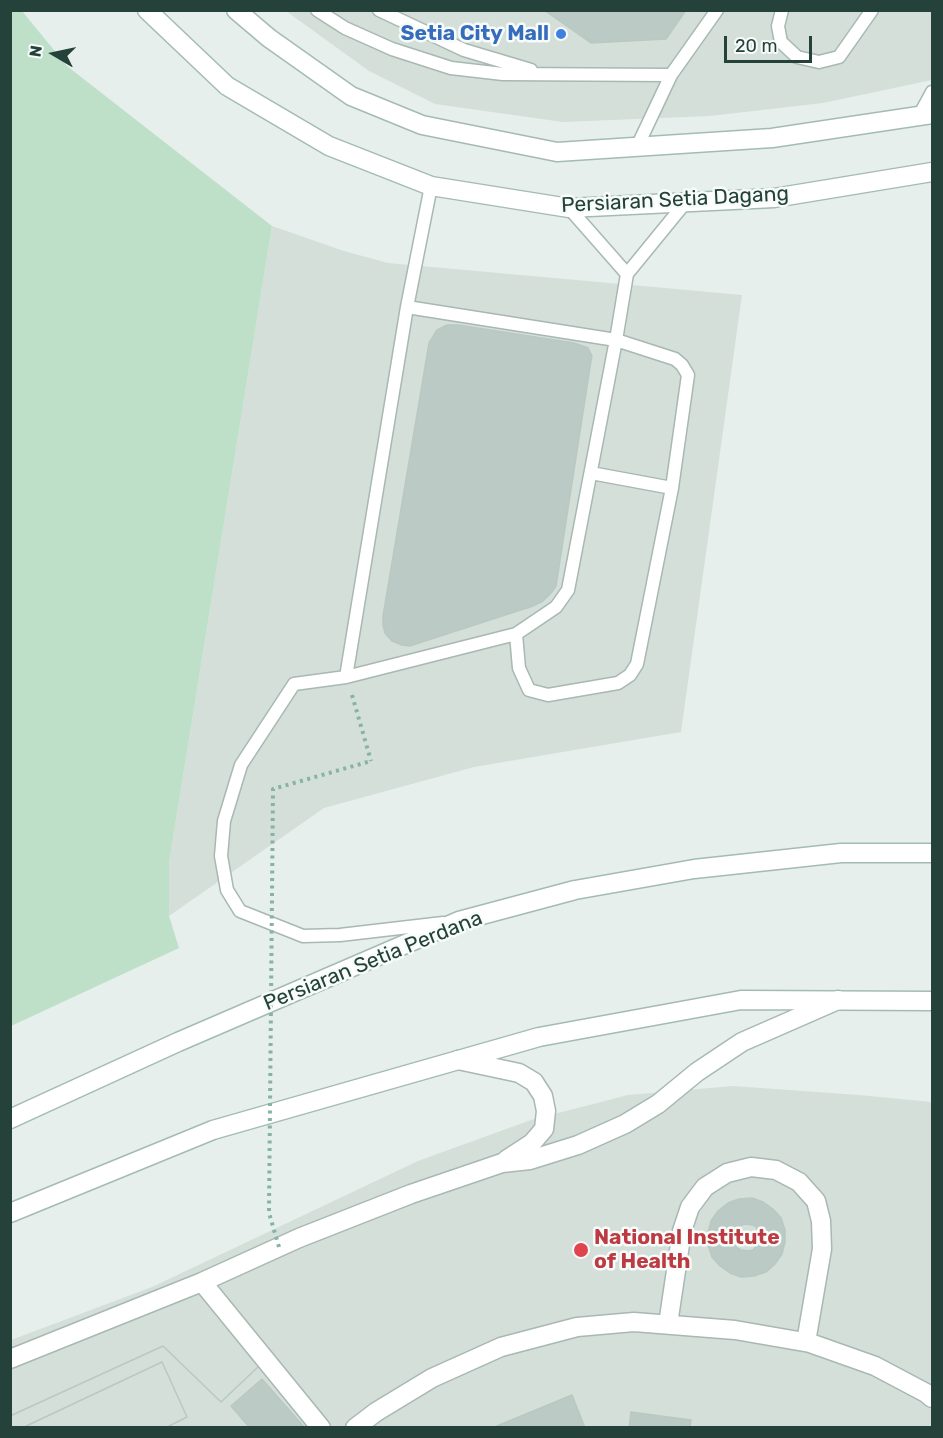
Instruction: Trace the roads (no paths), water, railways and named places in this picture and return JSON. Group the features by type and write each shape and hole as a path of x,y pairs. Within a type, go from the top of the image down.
{"street":[{"name":"Persiaran Setia Dagang","path":"147,10 227,86 329,146 432,186 569,208 774,198 933,172"},
{"path":"236,10 269,38 351,96 422,125 557,152 772,138 926,115"},
{"name":"Persiaran Setia Perdana","path":"10,1119 177,1042 459,921 575,890 694,869 842,852 933,853"},
{"path":"10,1213 213,1130 538,1037 741,1000 933,1001"},
{"path":"10,1359 202,1282 279,1247 411,1194 502,1163 530,1160 578,1145 625,1124 658,1104 697,1072 742,1042 838,1000"},
{"path":"458,1060 519,1073 534,1082 543,1096 546,1111 544,1129 532,1143 502,1163"},
{"path":"668,1324 682,1231 690,1207 705,1186 726,1173 751,1167 769,1169 776,1170 799,1182 816,1201 821,1221 822,1249 806,1342"},
{"path":"202,1282 321,1428"},
{"path":"355,1428 376,1412 432,1378 501,1347 577,1327 634,1322 735,1330 806,1342 874,1366 933,1398"}],"lane":[{"path":"317,10 345,28 392,49 451,68 503,74 671,75"},
{"path":"379,10 464,50 548,74"},
{"path":"637,147 671,75 717,10"},
{"path":"782,10 778,26 781,42 797,57 819,62 839,57 872,10"},
{"path":"926,115 933,92"},
{"path":"346,677 407,307 432,186"},
{"path":"459,921 340,935 303,936 240,911 226,890 221,856 224,821 241,765 294,684 346,677 516,634 556,607 568,590 627,274 685,203"},
{"path":"569,208 627,274"},
{"path":"407,307 616,340 675,358 688,375 672,488 637,664 630,675 618,682 548,695 529,690 519,668 516,634"},
{"path":"591,473 672,488"}],"place":[{"name":"Setia City Mall","path":"561,34"},
{"name":"National Institute of Health","path":"581,1250"}]}
